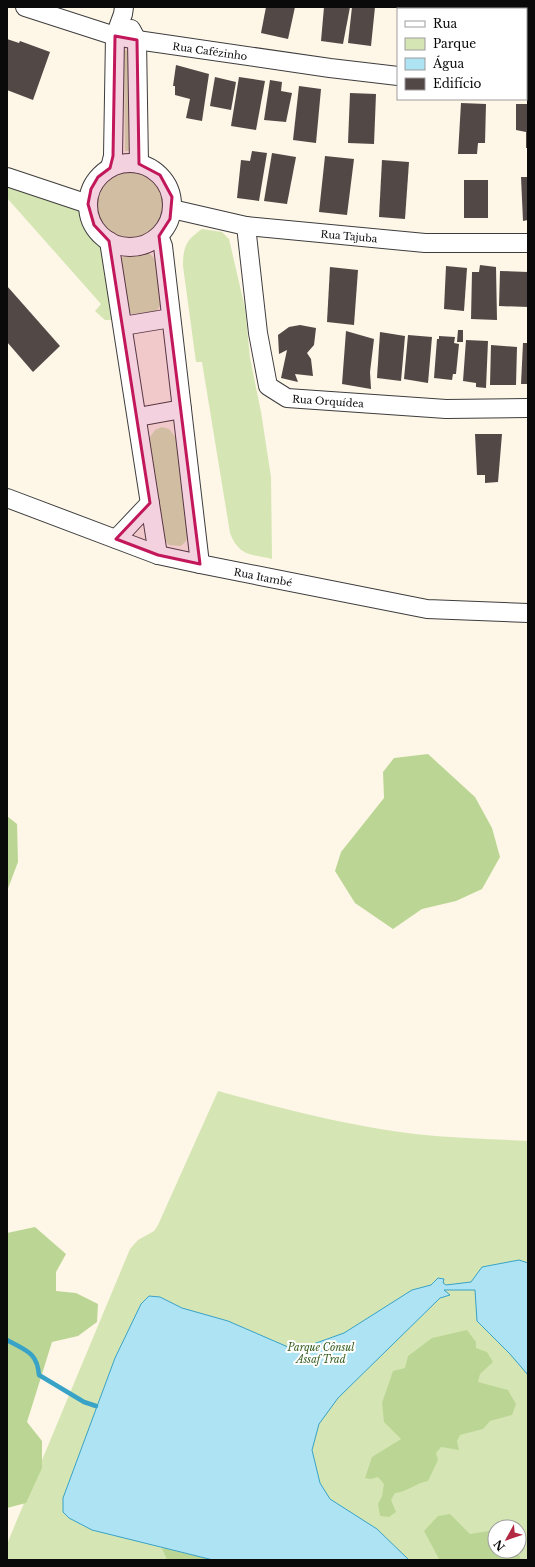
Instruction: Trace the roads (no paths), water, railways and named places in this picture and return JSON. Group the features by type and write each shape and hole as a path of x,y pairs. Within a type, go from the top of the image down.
{"street":[{"name":"Rua Cafézinho","path":"26,7 115,36 330,68 397,76"},
{"path":"110,168 113,156 115,36 124,11"},
{"path":"124,11 137,40 139,164"},
{"path":"119,164 139,164 151,168 164,180 172,197 170,219 159,236 148,243 135,246 122,246 109,241 100,234 94,226 89,215 88,204 91,189 98,177 110,168 119,164"},
{"path":"7,177 88,204"},
{"name":"Rua Tajuba","path":"172,209 246,226 425,243 528,243"},
{"name":"Rua Orquídea","path":"246,226 258,333 268,386 287,398 446,409 528,408"},
{"path":"159,236 163,246 200,564"},
{"path":"109,241 138,417 158,555"},
{"path":"123,326 171,318"},
{"path":"138,417 182,409"},
{"name":"Rua Itambé","path":"7,498 158,555 427,609 528,613"},
{"path":"116,539 150,503"}],"water":[{"path":"519,1260 528,1263 528,1375 510,1354 477,1321 475,1290 444,1290 450,1295 440,1298 338,1398 319,1424 312,1450 320,1483 330,1499 377,1529 409,1560 213,1560 92,1530 69,1518 63,1512 63,1498 115,1358 141,1304 149,1296 160,1297 182,1308 228,1321 288,1347 305,1347 344,1333 412,1290 431,1285 438,1278 444,1279 443,1283 446,1285 471,1282 482,1267"}],"waterway":[{"path":"7,1340 25,1350 33,1357 36,1361 39,1375 84,1402 96,1406"}],"park label":[{"name":"Parque Cônsul Assaf Trad","path":"321,1352"}]}
